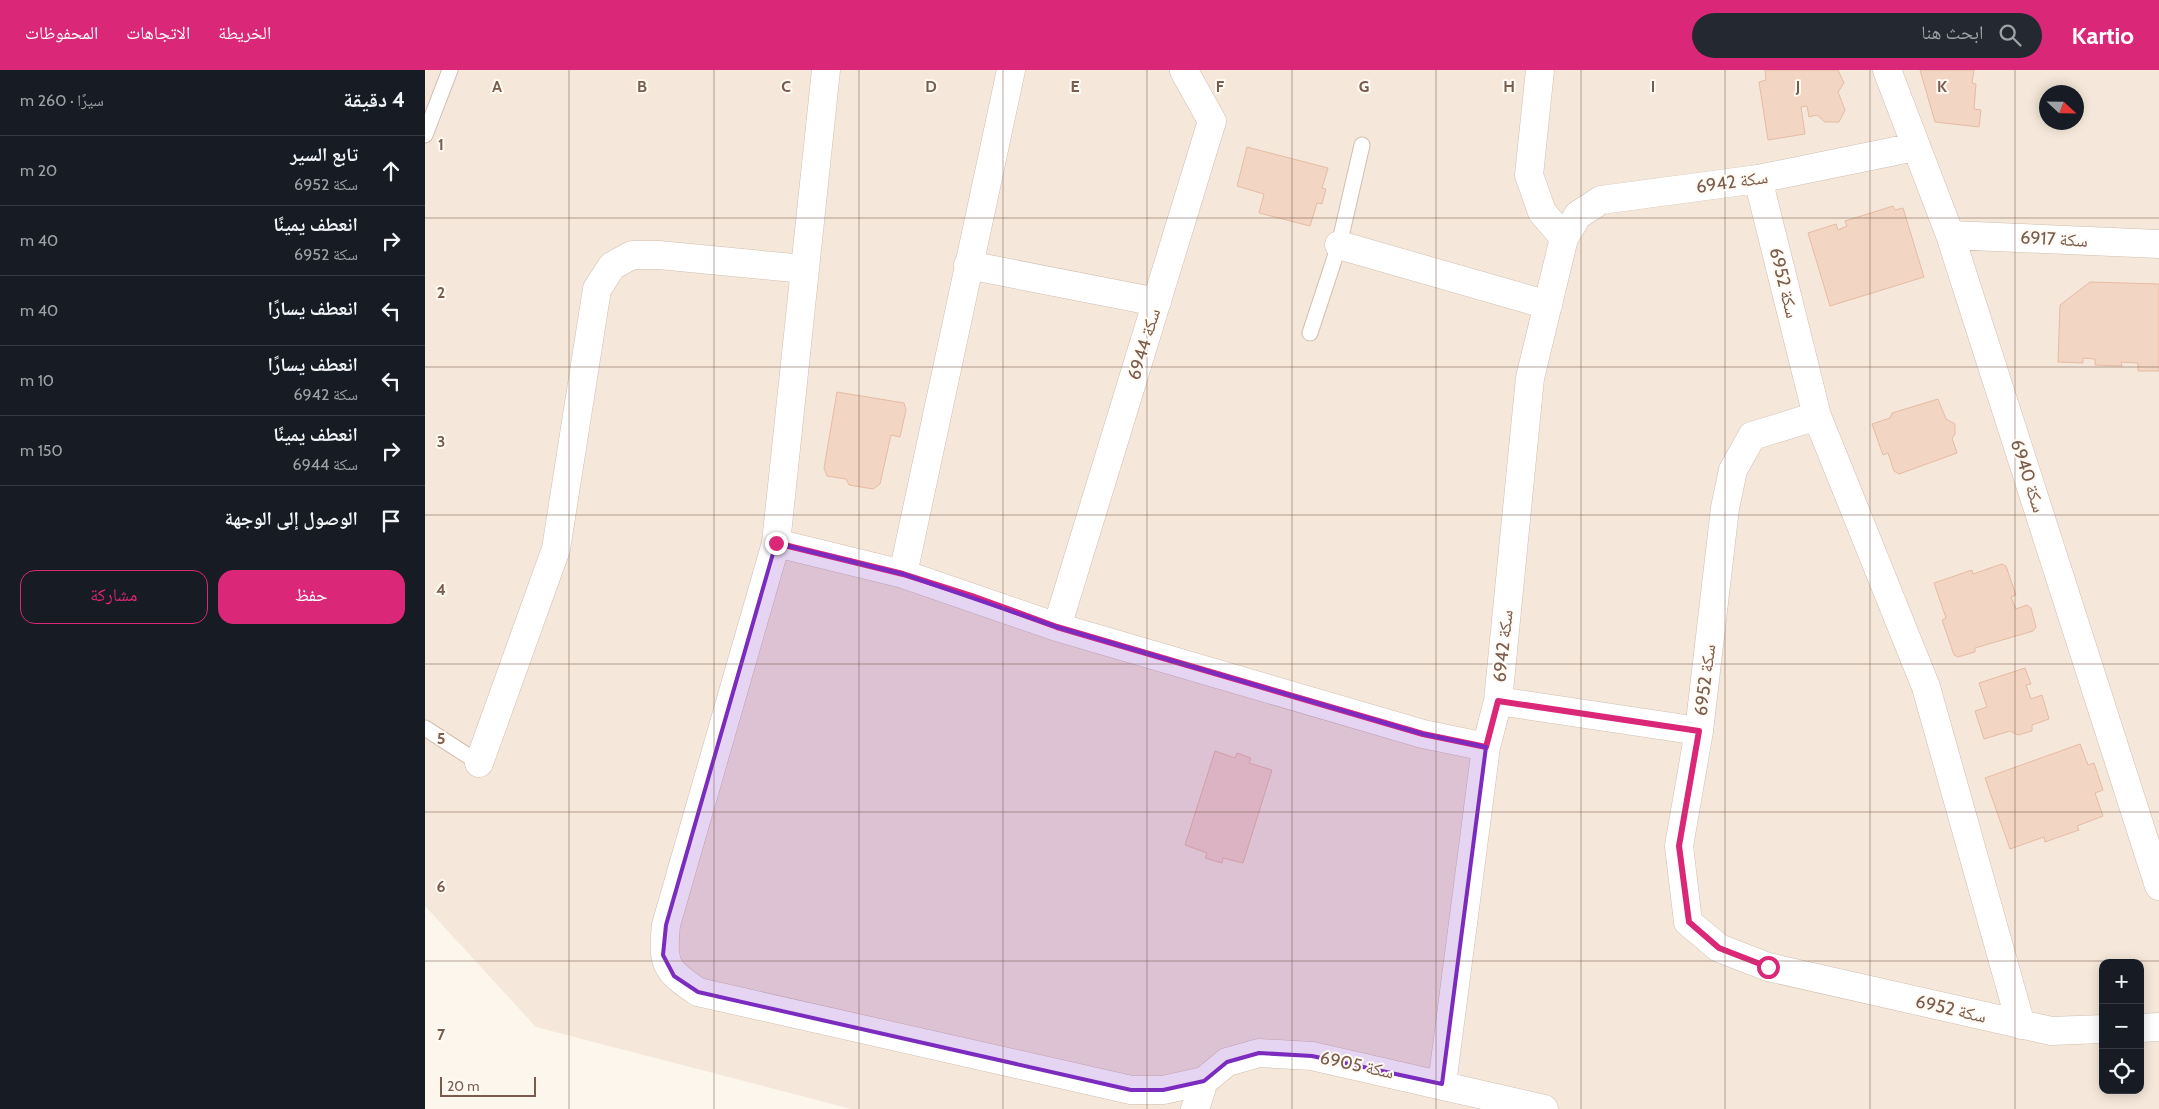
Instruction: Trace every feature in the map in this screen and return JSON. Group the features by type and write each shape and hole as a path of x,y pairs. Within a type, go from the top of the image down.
{"street":[{"path":"826,70 776,543 666,925 663,955 674,976 697,992 1131,1090 1163,1090 1204,1081"},
{"path":"903,574 1011,70"},
{"name":"سكة 6944","path":"1057,627 1212,121 1182,70"},
{"path":"1540,70 1529,175 1542,212 1565,238"},
{"name":"سكة 6940","path":"1887,70 1950,235 2159,886"},
{"name":"سكة 6942","path":"1442,1084 1486,747 1498,701 1530,378 1565,238 1578,215 1601,200 1758,179 1915,147"},
{"name":"سكة 6952","path":"1758,179 1817,416 1926,687 2021,1025"},
{"name":"سكة 6917","path":"1950,235 2159,244"},
{"path":"1339,245 1548,306"},
{"path":"479,763 556,548 597,289 612,266 632,255 659,255 804,269"},
{"path":"968,265 1157,302"},
{"name":"سكة 6952","path":"1817,416 1752,436 1733,470 1725,508 1699,731 1679,846 1689,922 1719,948 1768,967 2051,1031 2099,1029"},
{"path":"776,543 903,574 972,596 1057,627 1423,734 1486,747"},
{"path":"1498,701 1699,731"},
{"path":"2144,1028 2159,1027"},
{"name":"سكة 6905","path":"1204,1081 1227,1062 1259,1053 1312,1056 1442,1084 1543,1109"},
{"path":"1195,1109 1204,1081"}],"lane":[{"path":"425,135 450,70"},
{"path":"1310,333 1339,245 1362,145"},
{"path":"425,728 479,763"}],"highlighted area":[{"path":"776,543 903,574 1057,627 1423,734 1486,747 1442,1084 1312,1056 1259,1053 1227,1062 1204,1081 1163,1090 1131,1090 698,992 674,976 663,955 666,925"}],"shaded area":[{"path":"425,70 2159,70 2159,1109 851,1109 536,1027 425,906"}],"building":[{"path":"1765,70 1838,70 1844,83 1838,92 1845,110 1839,122 1825,122 1817,115 1809,117 1807,106 1801,107 1805,134 1768,140 1759,82 1766,80"},
{"path":"1920,70 1974,70 1972,83 1976,84 1974,109 1981,110 1979,127 1935,122"},
{"path":"1247,147 1328,168 1322,188 1326,189 1322,204 1317,203 1310,226 1259,213 1264,194 1237,186"},
{"path":"1893,206 1895,210 1903,208 1924,277 1830,306 1808,233 1836,224 1838,230 1847,226 1845,221"},
{"path":"2090,282 2159,284 2159,371 2138,371 2138,363 2121,362 2122,366 2095,365 2095,359 2083,358 2083,363 2058,362 2060,305"},
{"path":"837,392 904,403 906,410 900,437 891,435 880,484 873,489 849,485 846,479 827,476 824,468"},
{"path":"1938,399 1946,419 1955,424 1955,434 1952,438 1957,453 1899,474 1894,471 1888,453 1883,455 1872,424 1890,418 1892,413"},
{"path":"2002,564 2006,566 2016,595 2011,597 2016,609 2027,605 2031,608 2036,627 2033,631 1975,648 1975,652 1958,657 1954,655 1942,620 1946,618 1934,583 1972,570 1973,574"},
{"path":"2025,668 2031,684 2026,685 2031,699 2042,695 2049,719 2032,725 2032,731 2018,735 2010,731 1984,739 1975,711 1987,707 1979,683"},
{"path":"2080,744 2088,765 2094,763 2103,790 2095,793 2103,816 2077,826 2079,830 2045,842 2044,837 2010,849 1985,778"},
{"path":"1215,751 1235,758 1237,753 1251,758 1249,763 1272,770 1243,863 1223,858 1222,863 1205,858 1207,853 1185,845"}],"route":[{"path":"776,543 903,574 972,596 1057,627 1423,734 1486,747 1498,701 1699,731 1679,846 1689,922 1719,948 1768,967"}]}
